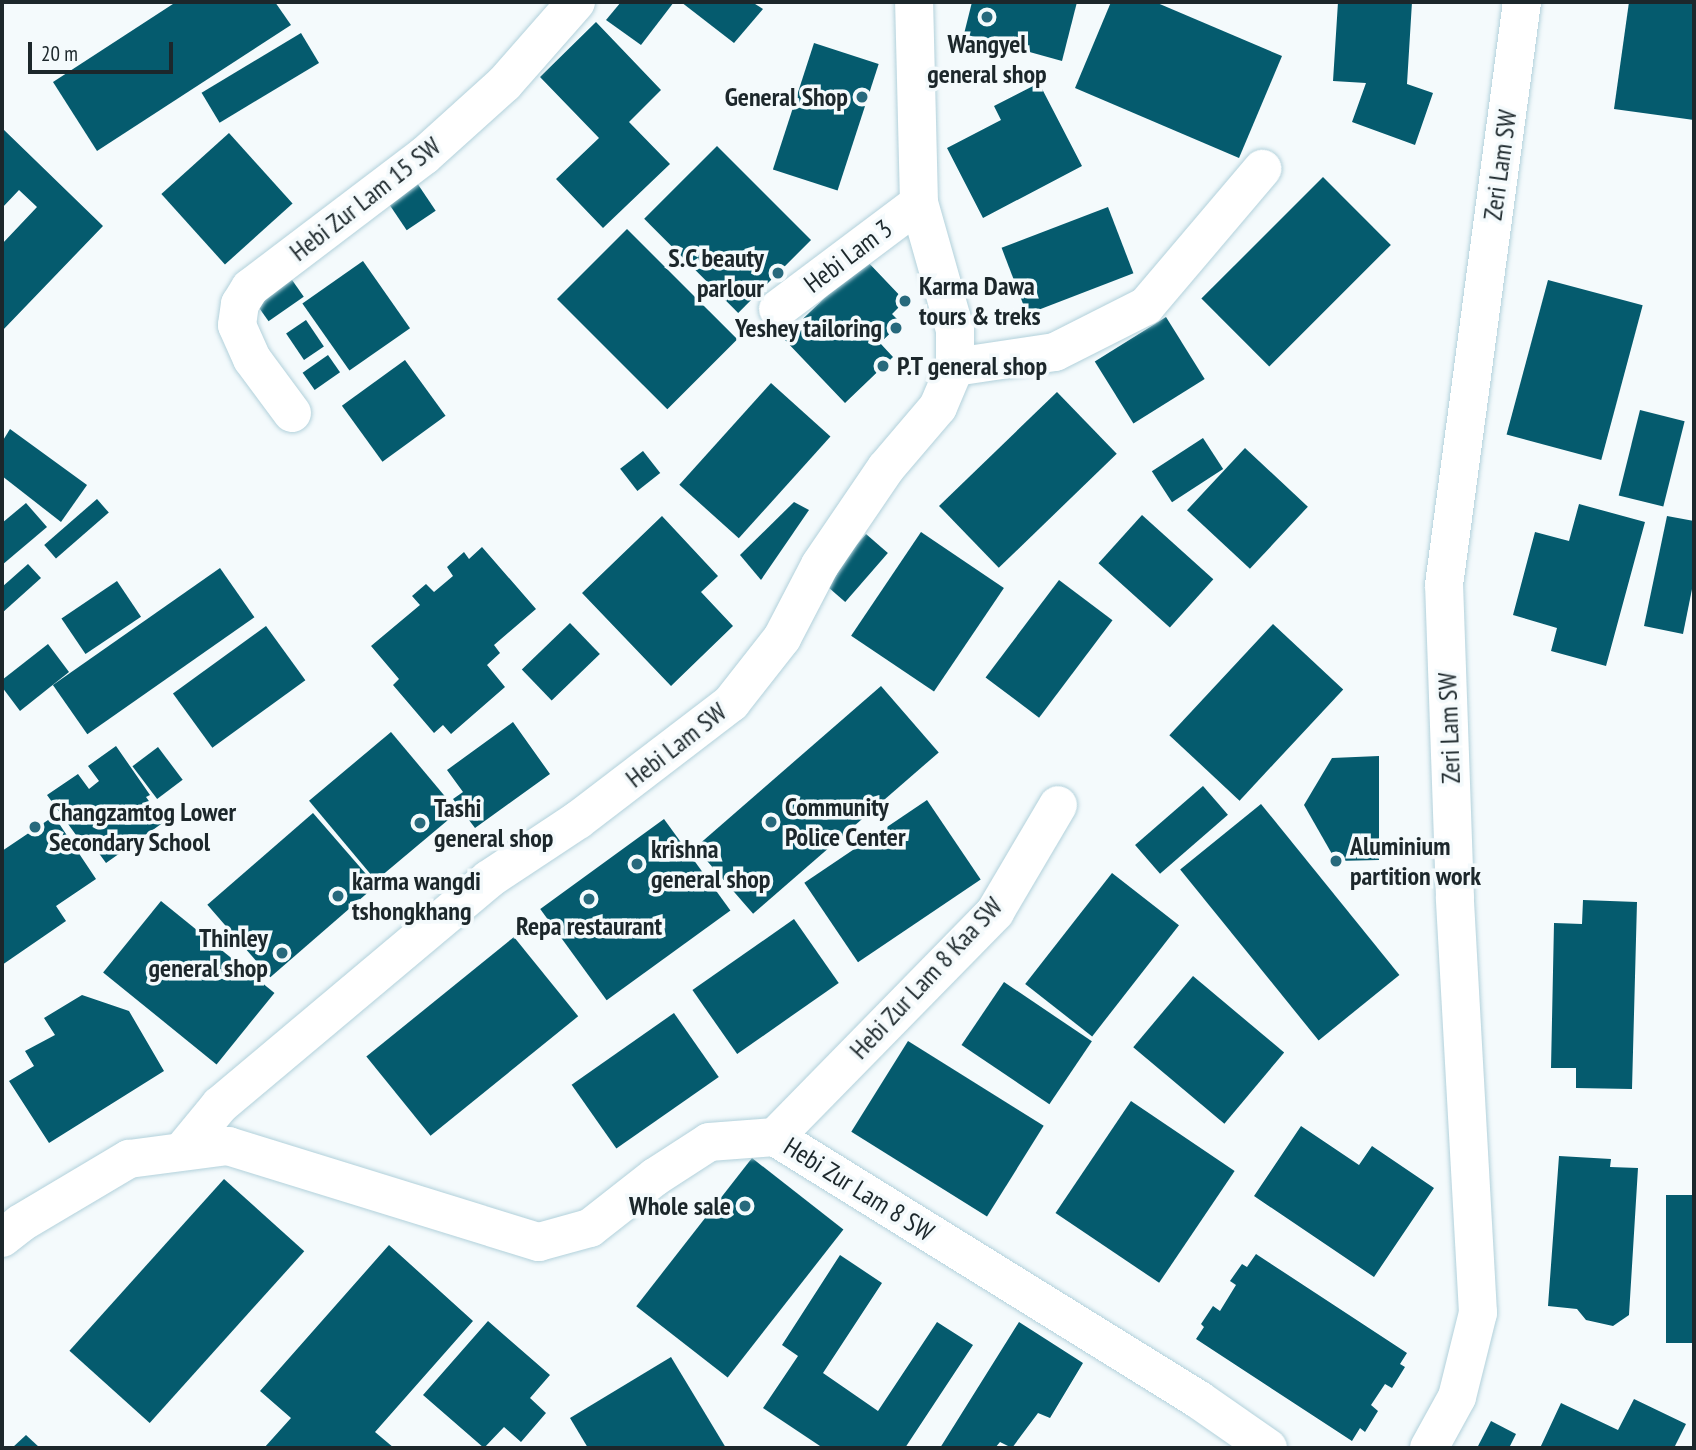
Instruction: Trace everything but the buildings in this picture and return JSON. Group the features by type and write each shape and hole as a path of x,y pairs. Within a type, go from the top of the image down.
{"street":[{"name":"Hebi Zur Lam 15 SW","path":"292,413 252,359 237,325 240,304 250,288 425,156 504,83 576,2"},
{"name":"Hebi Lam SW","path":"183,1150 220,1105 489,879 578,820 731,703 782,638 820,565 886,468 938,407 955,367 956,330 919,203 914,2"},
{"name":"Zeri Lam SW","path":"1429,1448 1457,1397 1478,1313 1455,898 1444,585 1522,2"},
{"path":"955,367 1055,352 1146,306 1262,169"},
{"name":"Hebi Lam 3","path":"778,309 919,203"},
{"name":"Hebi Zur Lam 8 Kaa SW","path":"775,1137 995,912 1058,805"},
{"name":"Hebi Zur Lam 8 SW","path":"183,1150 228,1146 539,1242 590,1228 655,1177 709,1142 775,1137 1199,1400 1268,1448"},
{"path":"2,1238 21,1223 129,1159 183,1150"}],"place":[{"name":"Wangyel general shop","path":"987,17"},
{"name":"General Shop","path":"862,97"},
{"name":"S.C beauty parlour","path":"778,273"},
{"name":"Karma Dawa tours & treks","path":"905,301"},
{"name":"Yeshey tailoring","path":"896,328"},
{"name":"P.T general shop","path":"883,366"},
{"name":"Community Police Center","path":"771,822"},
{"name":"Tashi general shop","path":"420,823"},
{"name":"Changzamtog Lower Secondary School","path":"35,827"},
{"name":"Aluminium partition work","path":"1336,861"},
{"name":"krishna general shop","path":"637,864"},
{"name":"karma wangdi tshongkhang","path":"338,896"},
{"name":"Repa restaurant","path":"589,899"},
{"name":"Thinley general shop","path":"282,953"},
{"name":"Whole sale","path":"745,1206"}]}
